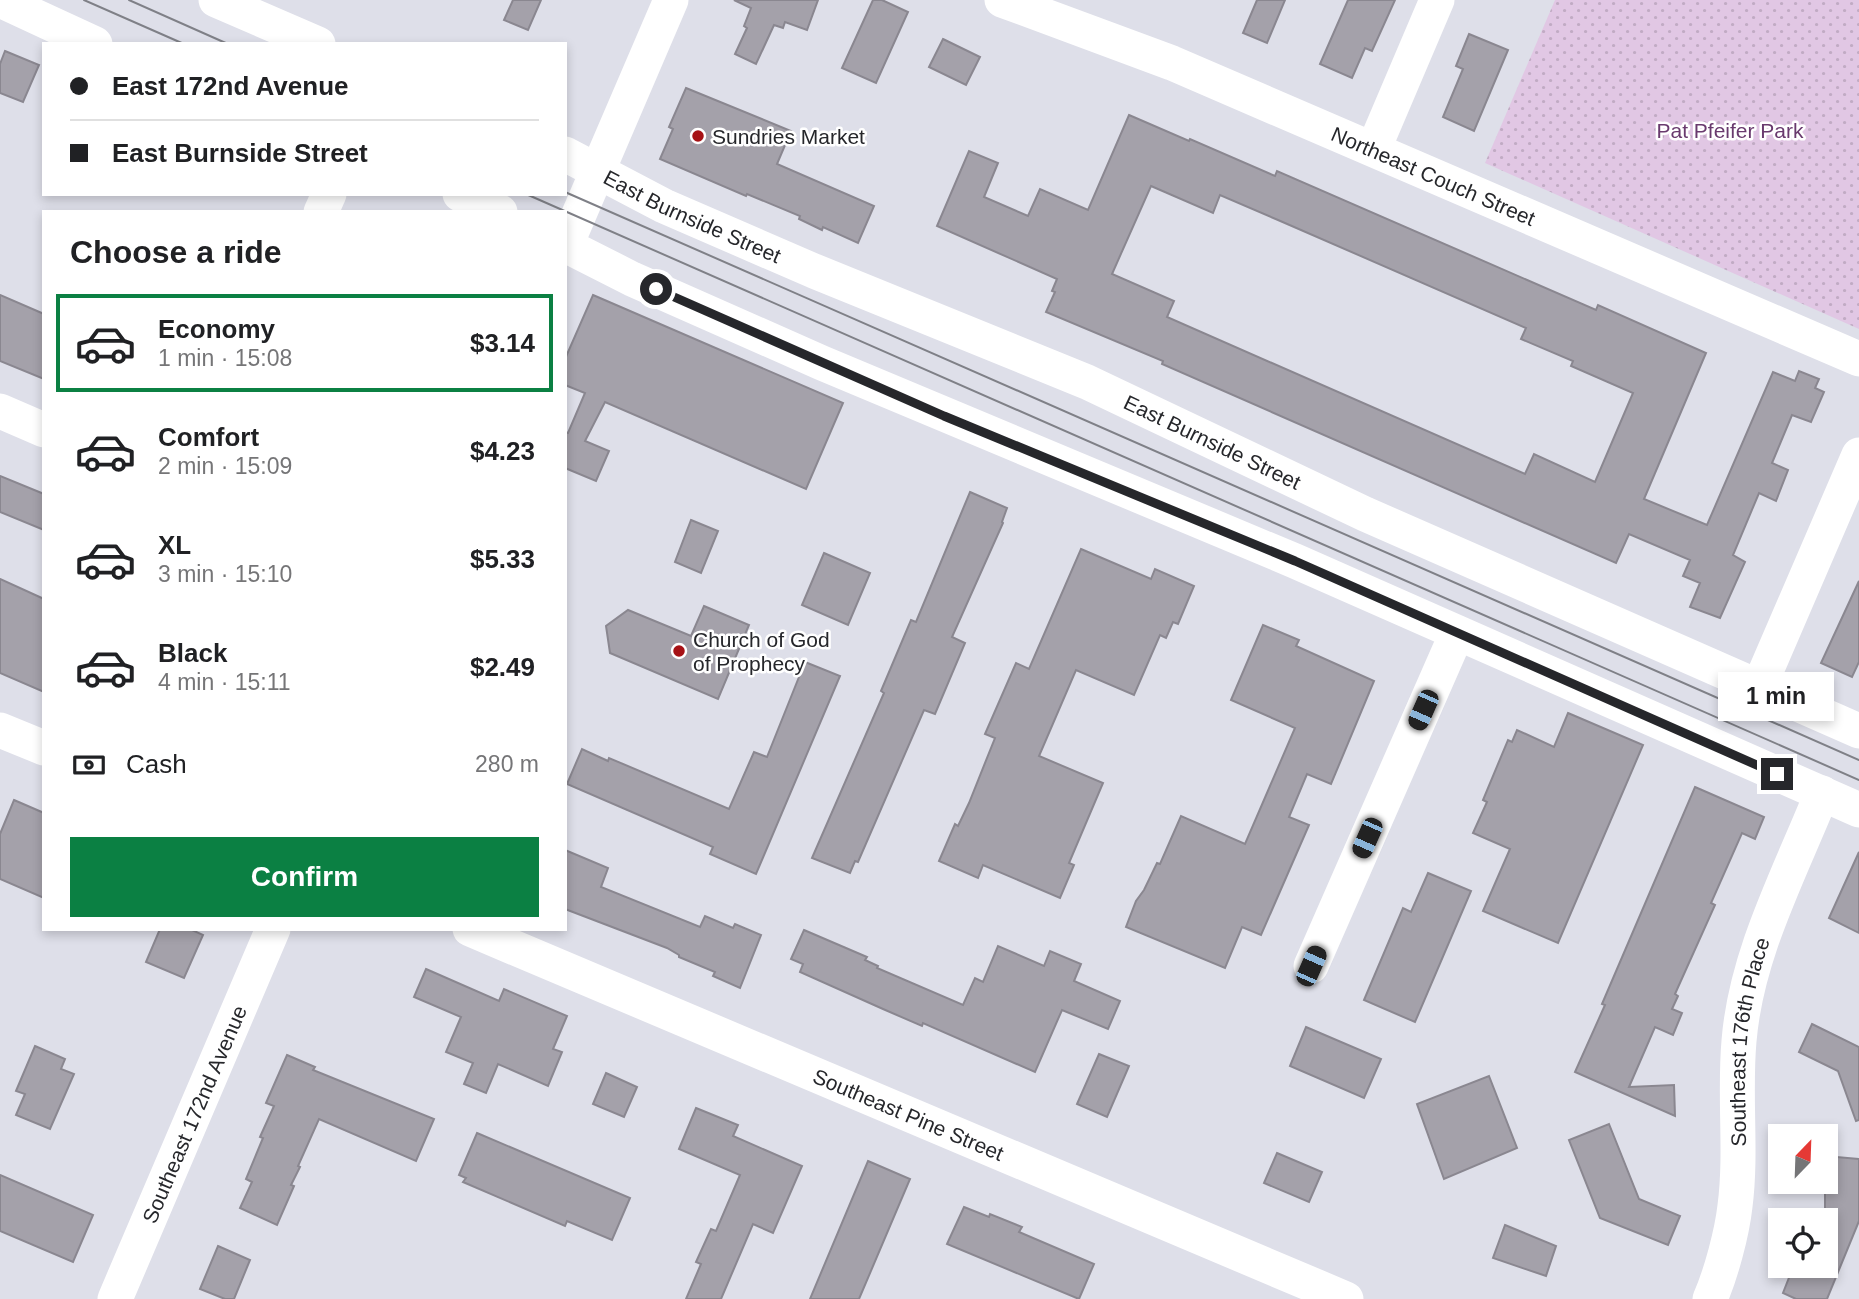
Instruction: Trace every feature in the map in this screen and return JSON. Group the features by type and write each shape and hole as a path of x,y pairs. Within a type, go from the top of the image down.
{"street":[{"path":"0,0 91,42"},
{"path":"216,0 313,42"},
{"path":"567,242 671,0"},
{"name":"Northeast Couch Street","path":"1002,0 1172,63 1859,359"},
{"path":"1374,148 1437,0"},
{"name":"East Burnside Street","path":"567,156 664,206 814,271 1087,382 1365,514 1859,731"},
{"path":"464,196 496,210"},
{"path":"567,247 632,279 821,363 1237,537 1859,810"},
{"path":"0,411 42,429"},
{"path":"1759,687 1859,455"},
{"path":"1311,966 1457,633"},
{"path":"0,730 42,747"},
{"name":"Southeast 176th Place","path":"1710,1299 1717,1282 1735,1207 1739,1041 1745,996 1762,941 1822,793"},
{"name":"Southeast 172nd Avenue","path":"115,1299 272,931"},
{"name":"Southeast Pine Street","path":"475,931 1346,1299"}],"green space":[{"name":"Pat Pfeifer Park","path":"1555,0 1859,0 1859,329 1485,163"}],"building":[{"path":"513,0 541,0 528,30 504,20"},
{"path":"734,0 818,0 807,30 785,22 783,28 774,25 756,64 735,54 747,28 744,26 751,8"},
{"path":"873,0 882,0 908,12 876,83 842,68"},
{"path":"1257,0 1285,0 1267,43 1243,33"},
{"path":"1348,0 1395,0 1372,51 1365,48 1352,78 1320,64"},
{"path":"1469,34 1508,50 1474,131 1443,117 1463,69 1456,66"},
{"path":"943,39 980,57 966,85 929,67"},
{"path":"5,51 39,65 23,102 0,93 0,64"},
{"path":"686,88 791,131 777,164 874,206 858,243 823,227 822,230 799,219 800,216 660,159 673,129 669,127"},
{"path":"1129,115 1275,176 1277,171 1596,310 1598,305 1706,353 1644,499 1707,525 1773,372 1795,381 1799,371 1819,379 1815,388 1824,392 1811,422 1792,415 1772,463 1788,470 1776,501 1759,493 1733,555 1745,562 1720,618 1690,607 1700,583 1683,576 1690,560 1629,534 1616,563 1162,364 1163,361 1046,312 1055,292 1052,291 1057,279 937,226 969,151 998,163 984,197 1028,216 1040,189 1088,210","holes":["1151,186 1213,213 1220,195 1526,328 1521,339 1573,361 1571,366 1633,393 1595,482 1534,454 1525,474 1167,317 1174,301 1112,274"]},
{"path":"0,295 42,313 42,378 0,361"},
{"path":"593,295 843,403 806,489 605,402 585,441 609,451 596,481 567,469 567,433 585,393 567,386 567,354"},
{"path":"0,476 42,493 42,529 0,512"},
{"path":"970,492 1007,508 1003,523 952,637 965,643 935,714 924,710 858,862 855,861 850,873 812,858 884,693 881,691 911,620 916,622"},
{"path":"691,520 718,531 701,573 675,562"},
{"path":"1081,549 1151,579 1155,569 1194,586 1178,624 1173,622 1166,638 1160,635 1134,695 1076,670 1039,756 1103,783 1069,863 1074,865 1060,898 983,865 978,878 939,861 955,824 958,826 969,803 995,738 985,734 1016,663 1029,669"},
{"path":"824,553 870,573 848,625 802,605"},
{"path":"0,579 42,598 42,691 0,673"},
{"path":"1859,581 1859,662 1852,677 1821,663"},
{"path":"704,606 749,625 718,699 610,653 606,626 628,610 691,636"},
{"path":"1263,625 1299,640 1296,646 1374,681 1331,784 1307,774 1289,817 1309,825 1261,935 1242,927 1225,968 1126,927 1136,901 1157,863 1160,864 1181,816 1245,844 1295,728 1231,700"},
{"path":"805,662 840,676 756,874 710,854 713,847 567,784 582,749 729,809 754,752 767,757"},
{"path":"1568,713 1643,745 1558,943 1483,911 1510,849 1473,833 1487,802 1483,800 1508,740 1512,742 1517,730 1554,747"},
{"path":"1695,787 1764,817 1755,839 1742,833 1711,903 1715,905 1675,994 1678,996 1672,1009 1682,1013 1673,1035 1655,1027 1629,1087 1674,1085 1675,1116 1575,1072"},
{"path":"14,800 42,812 42,897 0,879 0,834"},
{"path":"567,851 608,868 601,887 700,927 705,916 733,928 735,924 761,935 740,988 713,976 715,972 679,957 667,948 567,910"},
{"path":"1859,852 1859,933 1829,918"},
{"path":"1428,873 1471,891 1415,1022 1364,1000 1403,908 1411,912"},
{"path":"804,930 867,957 865,960 878,966 877,968 963,1005 975,978 983,982 998,946 1044,966 1050,951 1081,964 1074,981 1120,1001 1108,1029 1062,1010 1035,1072 800,972 803,964 791,959"},
{"path":"159,931 194,931 203,935 184,978 146,962"},
{"path":"426,969 499,1001 504,989 567,1016 553,1049 562,1052 548,1086 498,1064 486,1093 464,1084 473,1063 446,1052 461,1017 414,997"},
{"path":"1812,1024 1859,1047 1859,1120 1856,1121 1838,1071 1799,1052"},
{"path":"1306,1027 1381,1059 1364,1098 1290,1066"},
{"path":"35,1046 65,1059 61,1069 74,1074 50,1129 16,1115 25,1094 16,1091"},
{"path":"1099,1054 1129,1066 1107,1117 1077,1104"},
{"path":"287,1055 315,1067 313,1070 434,1119 416,1161 319,1119 298,1166 300,1167 291,1185 294,1186 277,1225 240,1208 252,1182 246,1179 263,1138 260,1137 274,1106 266,1103"},
{"path":"606,1073 637,1087 624,1117 593,1104"},
{"path":"1489,1076 1517,1148 1444,1179 1417,1104"},
{"path":"696,1108 738,1125 733,1136 802,1166 773,1233 753,1224 721,1299 686,1299 701,1264 696,1262 711,1229 716,1231 740,1175 679,1149"},
{"path":"1609,1124 1639,1199 1680,1216 1668,1245 1600,1218 1569,1140"},
{"path":"477,1133 630,1198 612,1240 567,1221 565,1226 463,1182 466,1178 459,1175"},
{"path":"1277,1153 1322,1172 1309,1202 1264,1183"},
{"path":"1838,1157 1859,1159 1859,1221 1838,1272 1838,1208 1825,1208 1825,1194 1838,1194"},
{"path":"868,1161 910,1179 859,1299 810,1299"},
{"path":"0,1175 93,1215 73,1262 0,1231"},
{"path":"964,1207 1022,1227 1019,1232 1094,1264 1079,1299 947,1244"},
{"path":"1505,1225 1556,1246 1546,1276 1493,1258"},
{"path":"218,1246 250,1260 234,1299 225,1299 200,1289"},
{"path":"1789,1278 1836,1278 1827,1299 1796,1299 1783,1293"}],"tram line":[{"path":"84,0 179,42"},
{"path":"129,0 224,42"},
{"path":"567,193 1859,760"},
{"path":"531,196 562,210"},
{"path":"567,212 1859,780"}],"place":[{"name":"Sundries Market","path":"698,136"},
{"name":"Church of God of Prophecy","path":"679,651"}],"route":[{"path":"656,289 944,416 1295,561 1777,774"}]}
